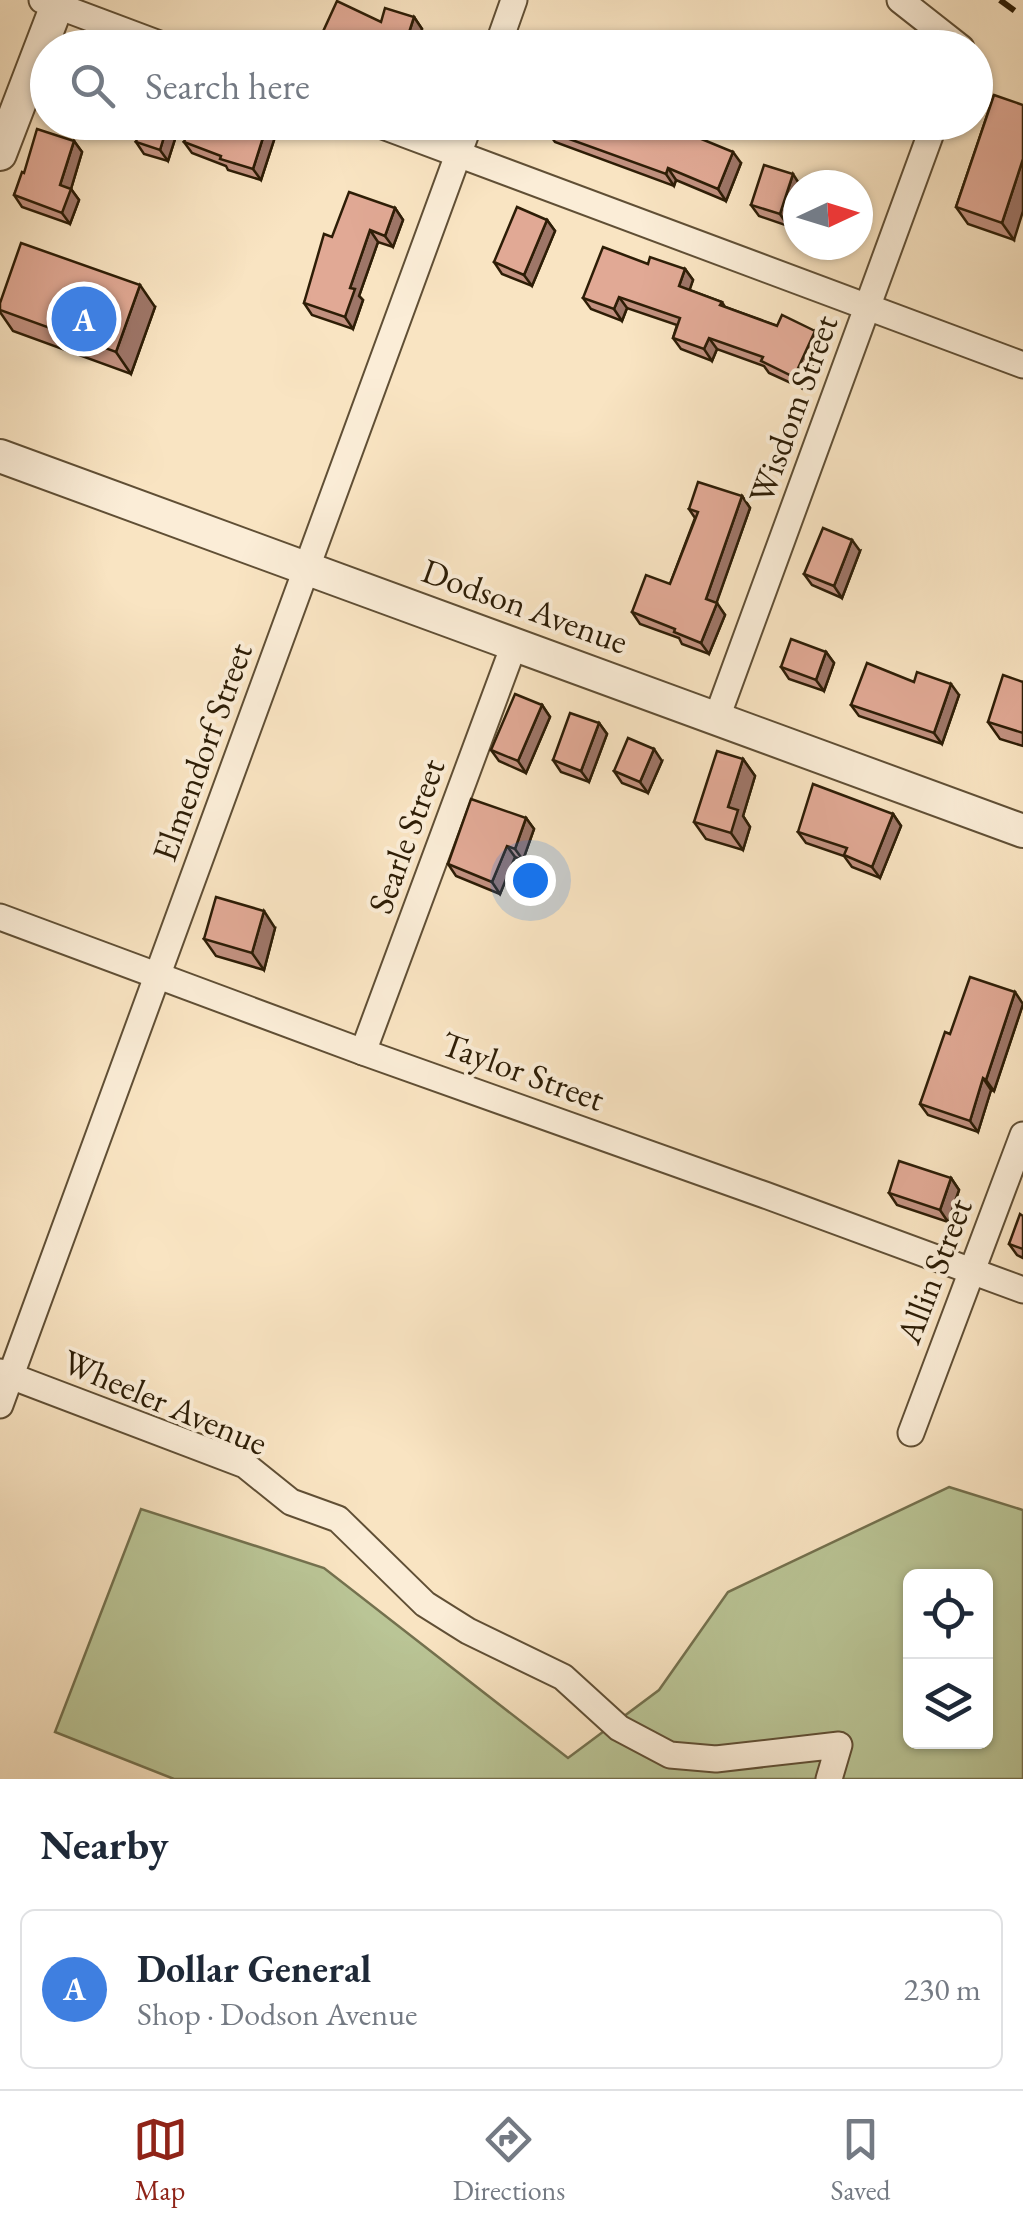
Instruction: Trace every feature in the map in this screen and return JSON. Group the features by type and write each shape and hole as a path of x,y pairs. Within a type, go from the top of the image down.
{"street":[{"path":"503,30 514,0"},
{"path":"900,0 938,30"},
{"path":"43,30 53,2 124,30"},
{"path":"0,154 30,68"},
{"path":"420,140 1023,365"},
{"name":"Elmendorf Street","path":"0,1405 5,1374 157,976 463,140"},
{"name":"Wisdom Street","path":"716,720 928,140"},
{"name":"Dodson Avenue","path":"0,456 1023,831"},
{"name":"Searle Street","path":"363,1052 514,644"},
{"name":"Taylor Street","path":"0,917 1023,1290"},
{"name":"Allin Street","path":"911,1432 1023,1135"},
{"name":"Wheeler Avenue","path":"5,1374 245,1465 291,1502 338,1519 425,1604 468,1631 562,1677 619,1728 670,1754 716,1759 840,1745 829,1779"}],"green space":[{"path":"949,1487 1023,1510 1023,1779 174,1779 55,1732 141,1509 324,1568 568,1758 659,1690 728,1592"}],"building":[{"path":"337,1 381,22 385,8 414,17 410,30 324,30"},
{"path":"994,95 1023,105 1023,159 1002,223 956,207 979,140 993,140"},
{"path":"34,140 74,141 60,185 71,189 62,213 14,195"},
{"path":"137,140 163,140 160,150"},
{"path":"185,140 262,140 253,169"},
{"path":"572,140 704,140 733,152 718,189 668,168 666,174"},
{"path":"764,165 783,171 780,214 751,205"},
{"path":"349,192 395,208 385,236 370,230 350,288 355,289 345,317 304,303 324,234 332,237"},
{"path":"517,207 547,220 524,275 494,262"},
{"path":"21,243 140,285 116,352 0,310"},
{"path":"603,247 648,264 650,257 685,269 679,286 722,302 720,305 777,326 782,315 815,331 794,377 761,361 763,357 709,338 704,349 673,338 680,318 619,297 614,309 583,298"},
{"path":"698,482 742,496 706,599 717,603 701,643 632,612 646,575 670,584 698,512 689,509"},
{"path":"823,528 852,540 834,586 804,574"},
{"path":"791,639 826,652 816,680 781,667"},
{"path":"867,663 914,682 917,672 951,684 934,733 851,705"},
{"path":"1003,675 1023,682 1023,733 988,722"},
{"path":"515,694 542,705 518,761 491,750"},
{"path":"570,713 599,723 581,771 553,760"},
{"path":"628,738 654,749 640,782 614,771"},
{"path":"717,751 743,759 728,807 738,810 731,833 694,822"},
{"path":"813,784 893,814 872,867 844,855 847,848 798,832"},
{"path":"471,799 526,818 515,849 507,846 492,882 448,864"},
{"path":"216,897 264,911 252,953 204,939"},
{"path":"970,977 1015,992 970,1121 920,1104 945,1032 950,1034"},
{"path":"899,1161 951,1178 940,1210 889,1193"},
{"path":"1020,1214 1023,1216 1023,1249 1009,1244"}],"railway":[{"path":"1000,0 1023,17"}],"place":[{"name":"Dollar General","path":"84,319"}]}
